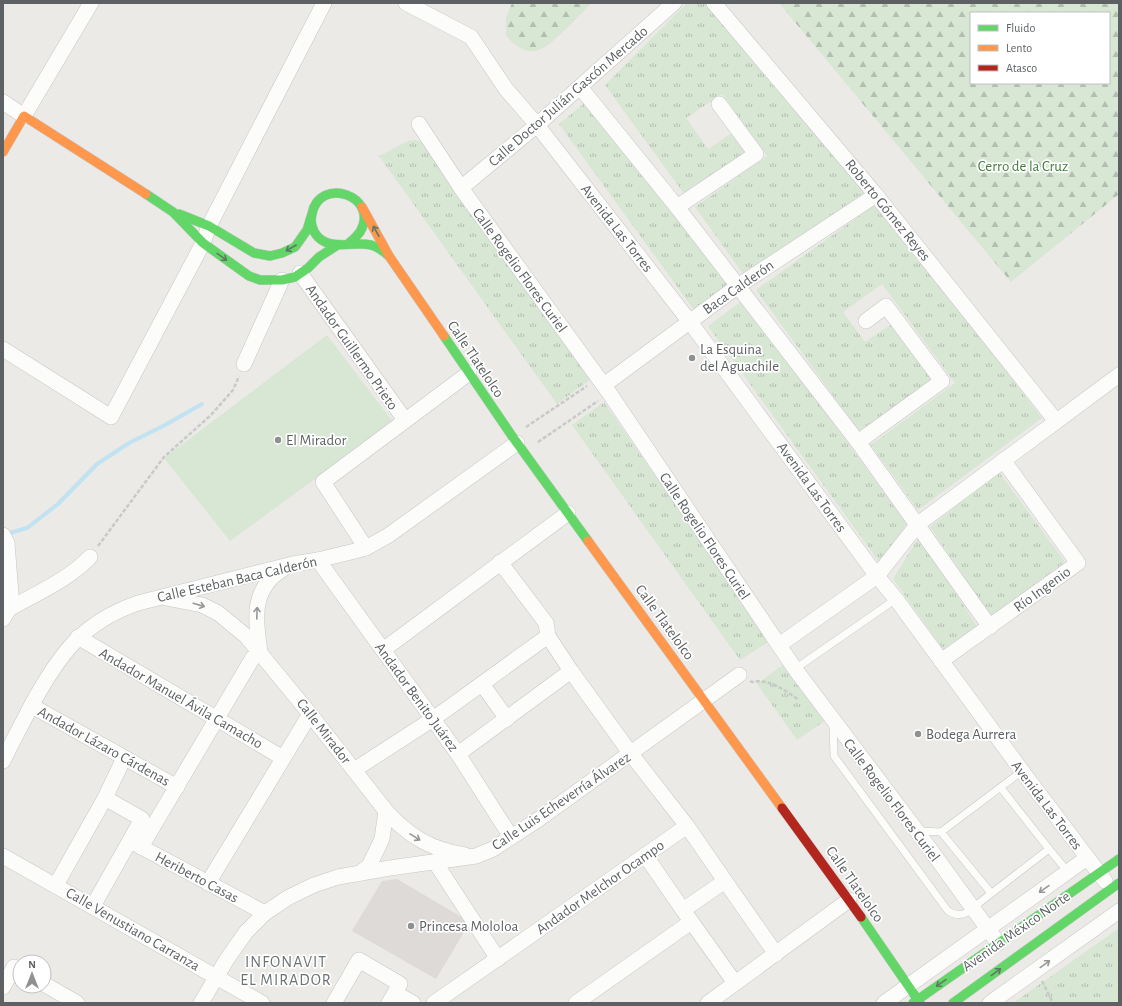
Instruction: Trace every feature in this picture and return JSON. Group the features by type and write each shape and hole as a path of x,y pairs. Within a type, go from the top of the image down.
{"street":[{"path":"3,152 91,3"},
{"path":"3,349 111,417 203,243 209,226 324,3"},
{"name":"Avenida Las Torres","path":"406,3 471,37 506,89 537,125 690,322 1087,858 1099,873 1115,886"},
{"name":"Calle Doctor Julián Gascón Mercado","path":"461,188 537,125 674,3"},
{"name":"Roberto Gómez Reyes","path":"714,3 876,195 1056,421"},
{"path":"580,87 677,207 858,442 918,524 990,627"},
{"path":"3,102 173,212 209,226 254,253 270,256 282,253 295,247 307,230 311,217"},
{"path":"677,207 756,154 719,104"},
{"name":"Calle Rogelio Flores Curiel","path":"419,124 461,188 604,386 795,669 917,831 986,929 998,943"},
{"name":"Calle Tlatelolco","path":"311,217 313,208 318,201 324,196 332,193 341,192 357,200 389,256 468,373 849,900 909,986 917,1002"},
{"name":"Baca Calderón","path":"604,386 738,286 876,195"},
{"path":"173,212 203,243 249,276 260,280 282,280 295,277 336,246 349,243 356,239 364,224 362,207"},
{"path":"311,217 311,224 317,236 322,241 336,246"},
{"name":"Calle Tlatelolco","path":"349,243 378,247 389,256"},
{"name":"Andador Guillermo Prieto","path":"300,273 405,420"},
{"path":"244,364 282,280"},
{"path":"858,442 942,382 886,306 866,321"},
{"path":"366,548 324,482 468,373"},
{"path":"779,645 877,576 918,524 1002,460 1119,375"},
{"name":"Calle Esteban Baca Calderón","path":"3,761 48,675 60,657 86,630 102,619 120,609 138,603 293,564 318,560 366,548 389,535 518,444"},
{"name":"Río Ingenio","path":"941,661 1078,564 1002,460"},
{"path":"383,650 568,513"},
{"path":"3,534 7,543 11,594 6,614"},
{"path":"6,614 69,575 90,557"},
{"name":"Andador Benito Juárez","path":"318,560 434,719 511,837"},
{"path":"500,562 546,623 548,636 571,671 631,754 687,826 776,954"},
{"name":"Calle Mirador","path":"260,652 256,628 256,608 261,592 268,580 293,564"},
{"name":"Calle Mirador","path":"161,597 202,605 218,613 235,625 260,652 386,812 405,830 422,842 454,853 476,856"},
{"path":"354,770 434,719 548,636"},
{"name":"Andador Manuel Ávila Camacho","path":"78,638 283,758"},
{"path":"93,906 177,787 252,660 260,652"},
{"path":"458,754 571,671"},
{"name":"Calle Luis Echeverría Álvarez","path":"201,1003 216,977 246,932 264,913 289,897 314,885 338,877 476,856 493,849 539,819 631,754 739,675"},
{"path":"482,684 507,719"},
{"name":"Andador Lázaro Cárdenas","path":"32,706 177,787"},
{"path":"208,883 310,714"},
{"path":"56,885 105,798 124,758"},
{"path":"105,798 142,819 136,844"},
{"path":"360,873 369,866 382,839 386,812"},
{"name":"Andador Melchor Ocampo","path":"434,1003 687,826"},
{"name":"Heriberto Casas","path":"136,844 264,913"},
{"name":"Calle Venustiano Carranza","path":"3,856 262,1003"},
{"path":"645,856 735,983"},
{"name":"Avenida México Norte","path":"884,1003 1087,858"},
{"name":"Avenida México Norte","path":"917,1002 998,943 1119,859"},
{"path":"435,862 498,959"},
{"path":"576,1003 687,916 725,881"},
{"name":"Avenida México Norte","path":"953,1003 1115,886"},
{"path":"708,1003 849,900"},
{"path":"990,1003 1119,912"},
{"path":"334,1003 359,960 400,984 392,998 413,1003"},
{"path":"3,987 12,966"},
{"path":"52,989 76,1003"}],"lane":[{"path":"795,669 896,599"},
{"path":"832,720 834,756 948,911 954,915 961,915 1049,849"},
{"path":"917,831 941,832 1022,771"},
{"path":"1001,788 1068,872"},
{"path":"941,832 991,893"}],"path":[{"path":"90,557 164,457 211,415 233,390 244,364"},
{"path":"518,444 604,386"},
{"path":"518,444 604,386"},
{"path":"739,675 752,682 761,680 772,684 802,702"},
{"path":"1037,970 1053,1003"}],"shaded area":[{"name":"Princesa Mololoa","path":"397,879 470,922 436,979 352,931 382,881"}],"green space":[{"path":"512,3 592,3 548,45 535,51 530,51 518,47 506,35 506,18"},
{"path":"687,3 707,3 865,192 744,275 695,207 767,156 722,94 686,118 708,149 732,133 747,152 685,195 605,85"},
{"name":"Cerro de la Cruz","path":"779,3 1119,3 1119,196 1118,195 1011,282"},
{"path":"593,96 731,285 694,310 559,124"},
{"path":"415,140 425,145 591,379 557,404 379,156 408,141"},
{"path":"876,204 1042,418 918,510 871,445 955,383 882,284 843,312 865,342 893,323 933,380 859,431 756,290"},
{"path":"743,300 907,524 880,563 708,326"},
{"name":"El Mirador","path":"327,335 393,422 230,541 164,458"},
{"path":"604,402 770,641 740,660 572,425"},
{"path":"999,472 1065,562 991,616 930,527"},
{"path":"919,537 977,626 943,649 893,579"},
{"path":"785,663 826,720 797,740 757,684"},
{"path":"1119,928 1119,1003 1013,1003"}],"waterway":[{"path":"6,534 27,528 58,504 97,464 129,443 202,404"}],"traffic: fast":[{"path":"349,243 360,232 364,219 362,209 356,200 346,195 336,193 325,195 317,202 311,217 313,229 318,237 330,244 336,245 371,245 379,248 389,256"},
{"path":"146,194 173,212 203,243 249,276 260,280 282,280 295,277 308,268 319,257 336,246"},
{"path":"179,214 209,226 254,253 270,256 282,253 295,247 307,230 311,217"},
{"path":"444,336 512,436 588,541"},
{"path":"913,1003 1119,859"},
{"path":"953,1003 1119,883"},
{"path":"861,917 920,1003"}],"traffic: slow":[{"path":"3,152 24,116 146,194"},
{"path":"362,207 389,256 444,336"},
{"path":"588,541 782,808"}],"traffic: jam":[{"path":"782,808 861,917"}],"place":[{"name":"La Esquina del Aguachile","path":"692,358"},
{"name":"El Mirador","path":"278,440"},
{"name":"Bodega Aurrera","path":"918,734"},
{"name":"Princesa Mololoa","path":"411,926"}],"district":[{"name":"INFONAVIT EL MIRADOR","path":"286,970"}]}
